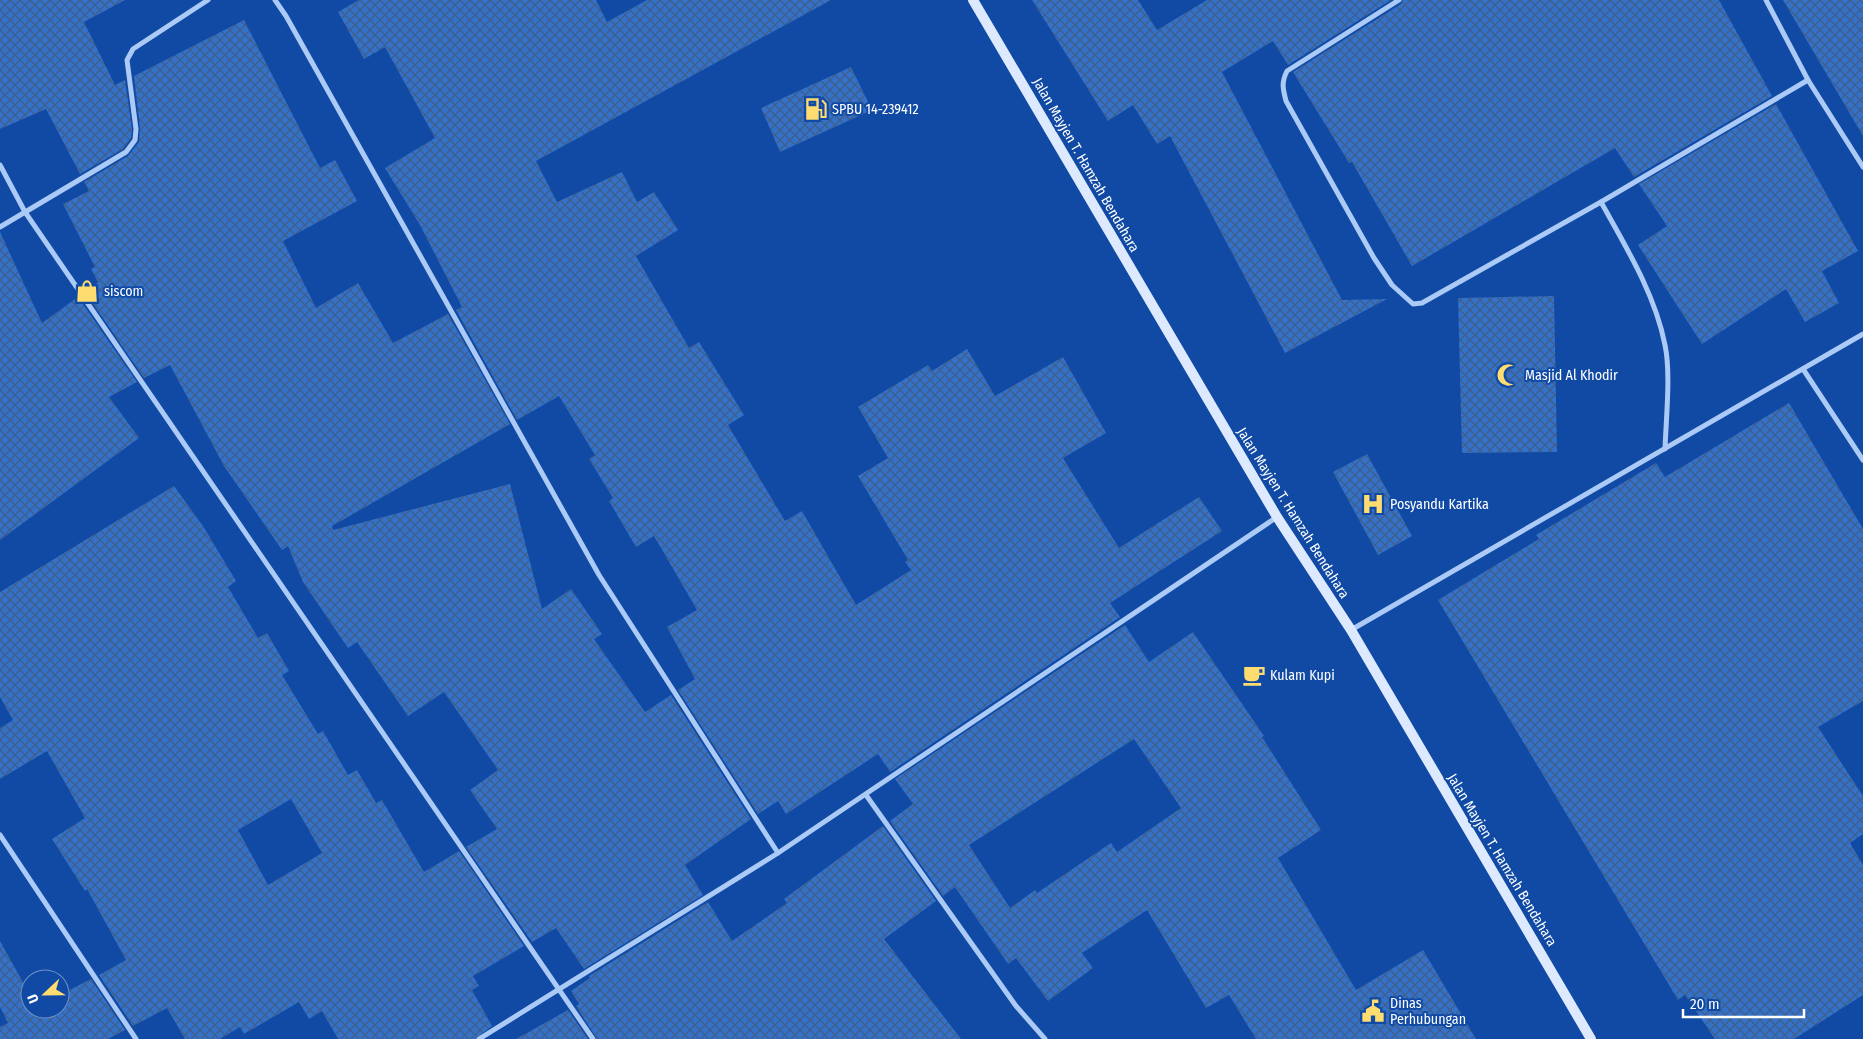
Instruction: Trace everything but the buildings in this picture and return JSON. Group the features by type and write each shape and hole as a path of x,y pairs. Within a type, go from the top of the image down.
{"street":[{"path":"0,227 126,152 135,140 136,129 127,60 133,49 208,0"},
{"path":"275,0 286,16 418,248 501,402 599,575 778,853"},
{"name":"Jalan Mayjen T. Hamzah Bendahara","path":"973,0 1277,517 1351,630 1592,1039"},
{"path":"1399,0 1287,71 1282,80 1286,101 1369,249 1392,285 1413,304 1422,303 1602,202 1808,80"},
{"path":"1766,0 1808,80 1863,167"},
{"path":"0,165 25,212 170,427 593,1039"},
{"path":"1602,202 1636,265 1654,308 1666,346 1665,449"},
{"path":"1351,630 1863,334"},
{"path":"1803,369 1863,460"},
{"path":"479,1039 778,853 1277,517"},
{"path":"866,795 1016,1006 1045,1039"},
{"path":"0,835 136,1039"}],"place":[{"name":"SPBU 14-239412","path":"816,109"},
{"name":"siscom","path":"87,291"},
{"name":"Masjid Al Khodir","path":"1508,375"},
{"name":"Posyandu Kartika","path":"1373,504"},
{"name":"Kulam Kupi","path":"1254,675"},
{"name":"Dinas Perhubungan","path":"1373,1011"}]}
